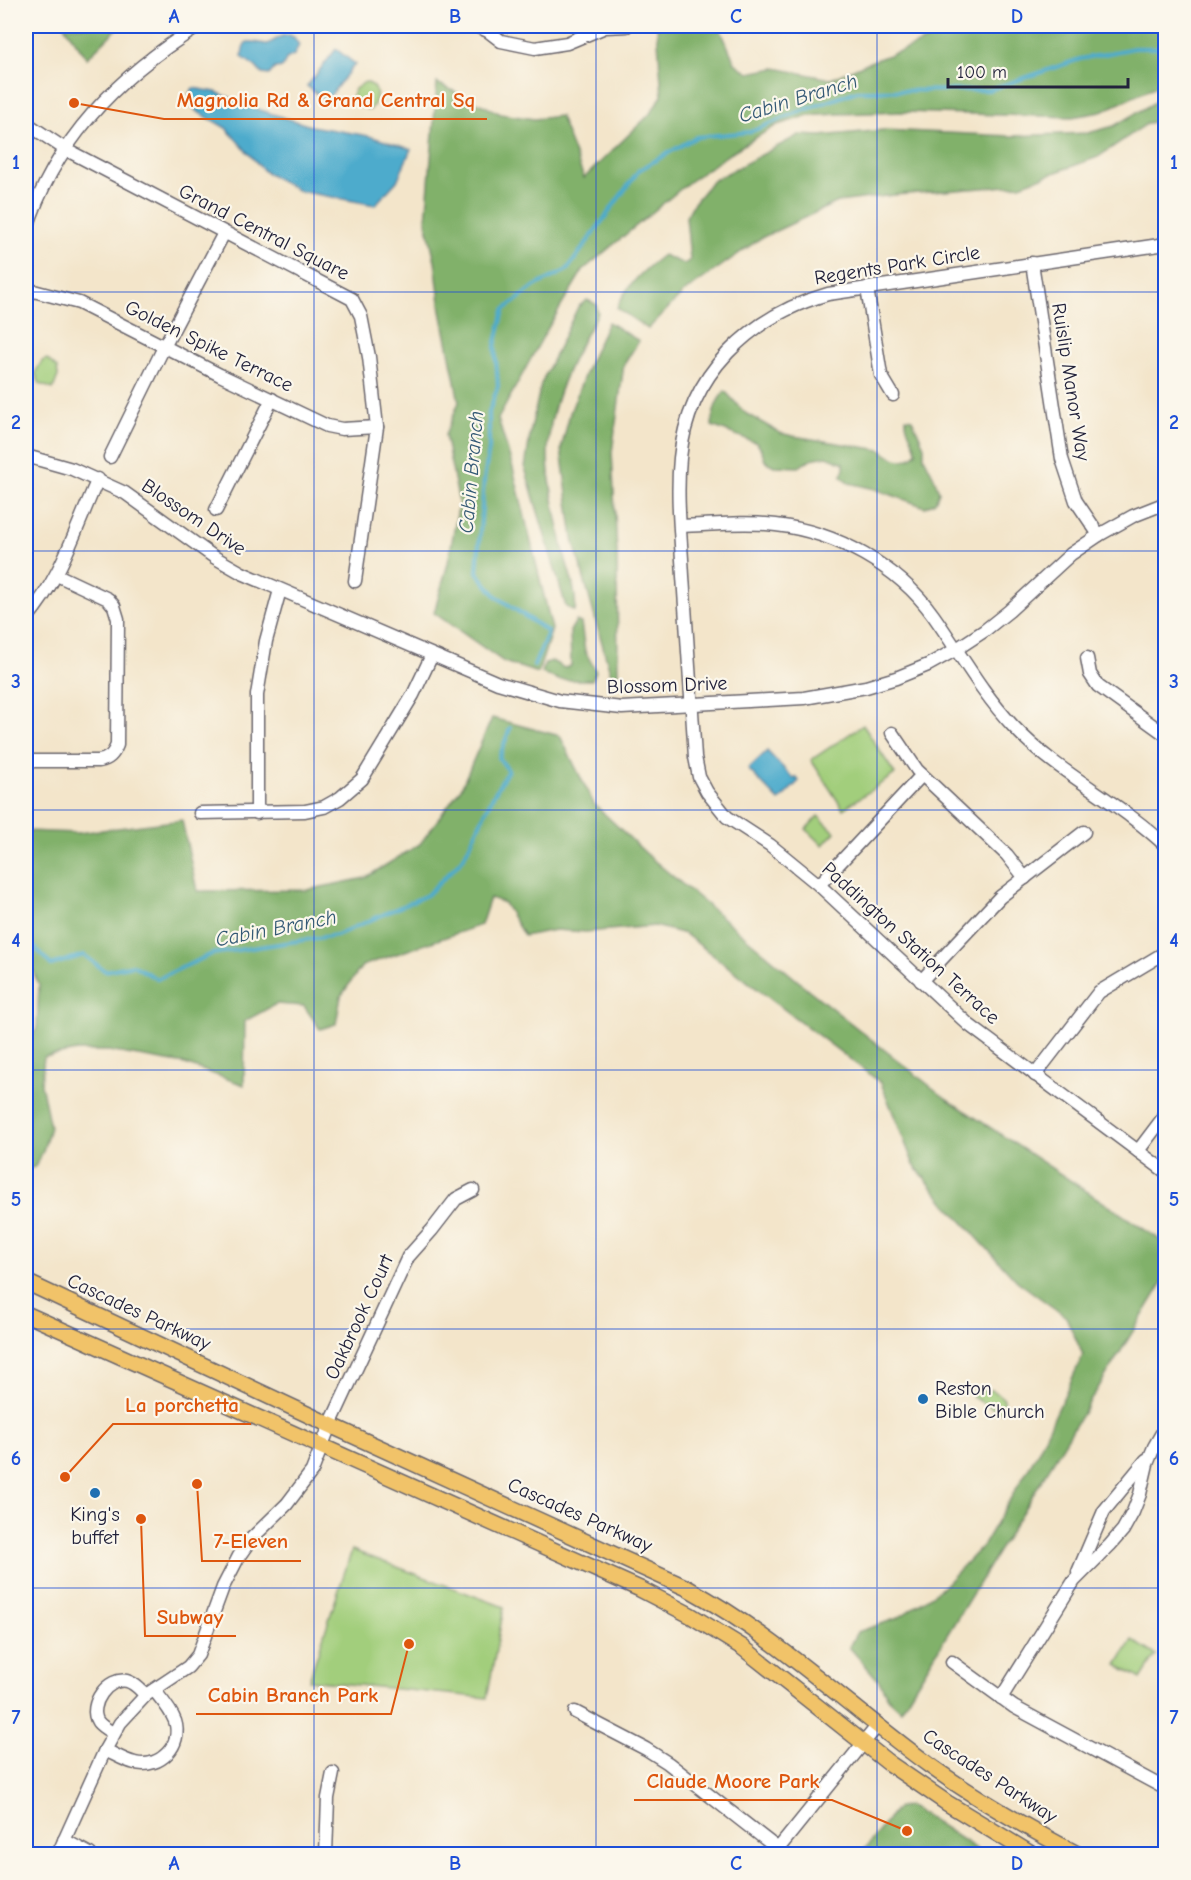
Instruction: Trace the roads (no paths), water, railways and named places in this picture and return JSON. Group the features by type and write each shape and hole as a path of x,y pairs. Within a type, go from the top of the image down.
{"main road":[{"name":"Cascades Parkway","path":"26,1282 330,1425 695,1592 764,1635 929,1765 997,1811 1077,1854"},
{"path":"26,1314 640,1589 690,1615 742,1647 864,1743 947,1803 1031,1854"}],"street":[{"path":"26,231 47,181 65,149 87,119 125,79 171,43 199,26"},
{"path":"476,26 489,28 501,41 535,48 567,43 604,27 627,26"},
{"path":"26,91 26,114"},
{"name":"Grand Central Square","path":"26,123 65,149 352,299 361,316 369,357 377,427 355,580"},
{"path":"110,458 164,347 224,233"},
{"name":"Regents Park Circle","path":"691,705 678,479 684,433 692,410 712,372 728,351 745,335 784,309 828,294 1166,244"},
{"name":"Ruislip Manor Way","path":"1032,263 1062,459 1076,501 1099,535"},
{"path":"867,288 881,375 893,395"},
{"name":"Golden Spike Terrace","path":"26,289 79,303 327,426 342,429 377,427"},
{"path":"216,510 272,399"},
{"name":"Blossom Drive","path":"26,456 98,479 150,510 214,557 242,573 498,683 560,701 622,708 804,698 835,694 896,678 928,665 984,631 1071,554 1099,535 1133,516 1166,503"},
{"path":"26,619 38,605 57,574 98,479"},
{"path":"681,526 750,523 803,530 851,547 887,570 914,593 932,613 993,704 1037,750 1068,774 1117,806 1166,846"},
{"path":"26,761 99,761 107,759 114,753 117,745 118,619 116,612 108,599 57,574"},
{"path":"257,813 258,685 266,641 280,590"},
{"path":"200,813 314,810 332,803 362,779 413,694 432,655"},
{"path":"1088,658 1090,674 1098,686 1166,735"},
{"name":"Paddington Station Terrace","path":"691,705 699,777 716,805 727,817 770,845 819,885 969,1026 1166,1172"},
{"path":"892,733 922,775 1007,855 1025,878"},
{"path":"819,885 922,775"},
{"path":"921,981 1000,897 1084,832"},
{"path":"1035,1076 1099,992 1166,952"},
{"path":"1138,1151 1166,1114"},
{"name":"Oakbrook Court","path":"58,1854 113,1733 133,1707 188,1667 198,1655 223,1587 238,1556 251,1539 302,1488 312,1471 330,1425 408,1257 456,1199 473,1190"},
{"path":"1001,1698 1074,1581 1104,1511 1144,1463 1166,1426"},
{"path":"1074,1581 1123,1530 1140,1494 1147,1464 1154,1447"},
{"path":"952,1662 1014,1707 1166,1789"},
{"path":"105,1750 136,1763 156,1761 170,1751 177,1732 175,1721 150,1693 122,1680 115,1682 97,1698 94,1706 98,1722 113,1733"},
{"path":"575,1712 668,1763 776,1852 878,1725"},
{"path":"326,1854 328,1798 333,1773"},
{"path":"64,1840 90,1854"}],"water":[{"path":"282,36 294,37 299,45 294,55 286,59 283,67 275,68 269,75 262,74 242,57 244,45 247,42 268,44"},
{"path":"336,49 355,64 326,101 307,86"},
{"path":"193,88 216,92 260,110 311,126 369,136 411,149 397,181 375,205 299,191 265,172 226,128 196,111 187,98"},
{"path":"767,751 794,779 796,777 799,781 779,801 748,769"}],"waterway":[{"name":"Cabin Branch","path":"534,666 548,632 496,596 477,572 484,480 489,449 489,412 498,386 495,346 504,310 535,286 567,270 639,170 696,137 750,132 857,91 989,90 1080,59 1134,48 1166,48"},
{"name":"Cabin Branch","path":"26,938 51,965 84,955 105,971 133,965 157,979 212,954 337,935 427,895 463,859 508,770 499,758 510,728"}],"place":[{"name":"Magnolia Rd & Grand Central Sq","path":"74,103"},
{"name":"Reston Bible Church","path":"923,1399"},
{"name":"La porchetta","path":"65,1477"},
{"name":"7-Eleven","path":"197,1484"},
{"name":"King's buffet","path":"95,1493"},
{"name":"Subway","path":"141,1519"},
{"name":"Cabin Branch Park","path":"409,1644"},
{"name":"Claude Moore Park","path":"907,1831"}]}
